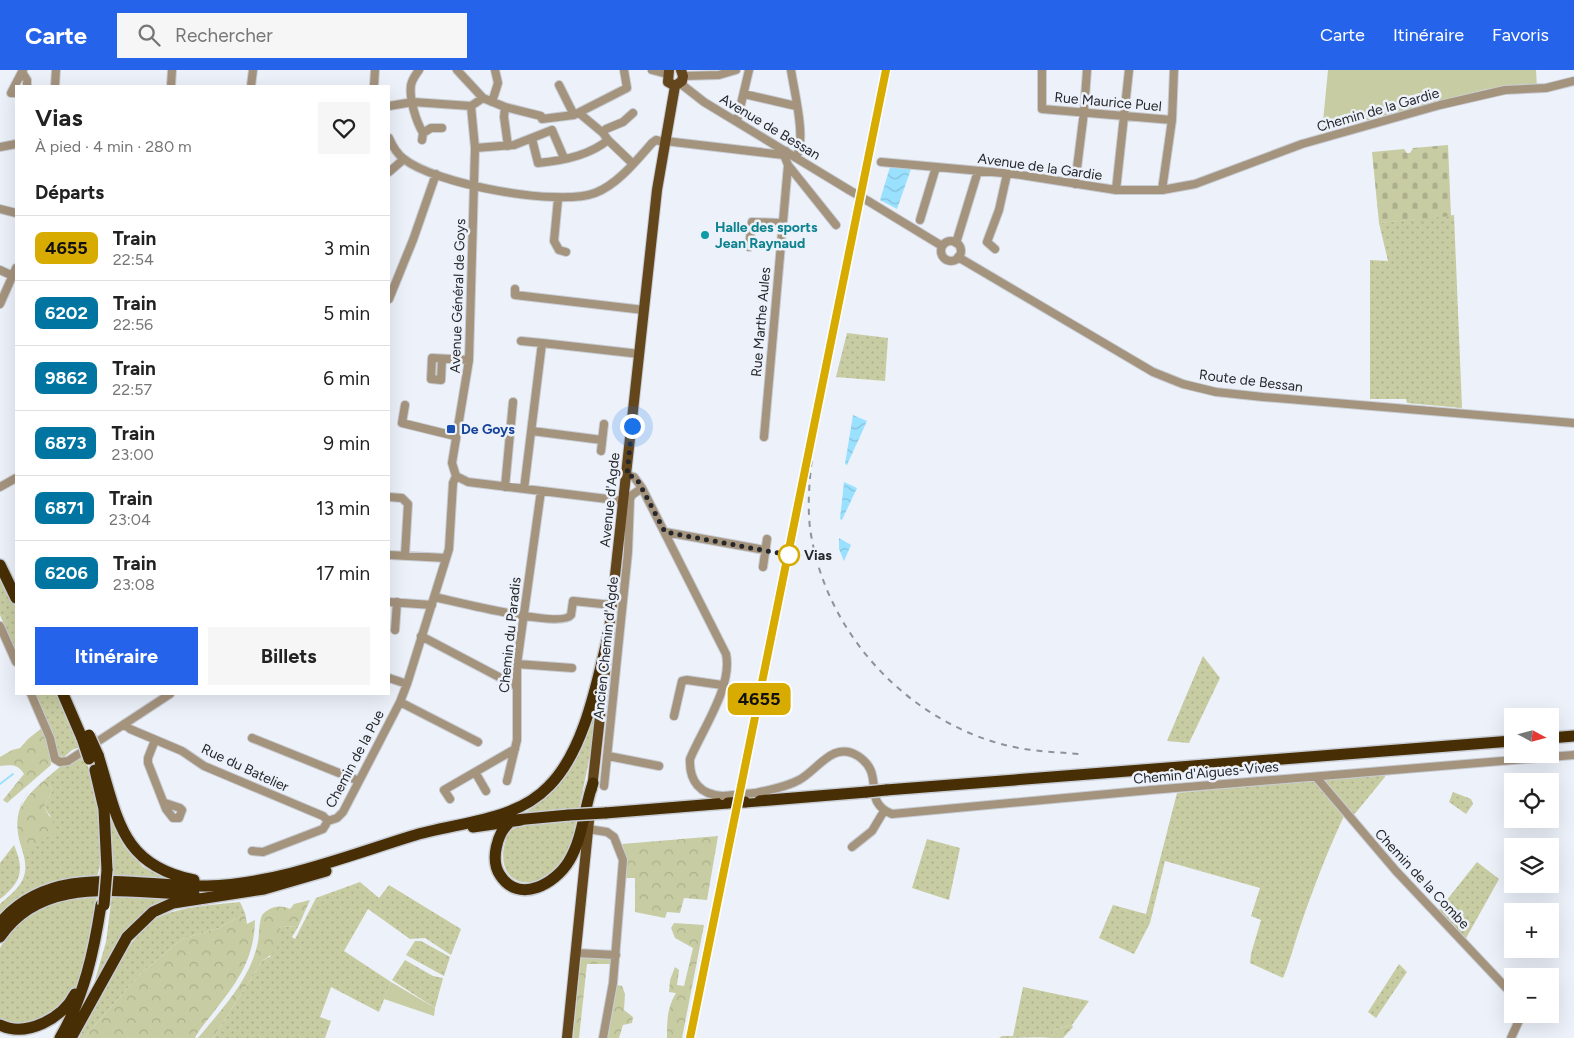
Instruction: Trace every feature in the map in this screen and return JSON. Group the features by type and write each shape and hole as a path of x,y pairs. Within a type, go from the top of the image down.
{"highway":[{"path":"0,557 15,587"},
{"path":"0,565 15,596"},
{"path":"71,1038 128,937 141,922 154,912 173,903 291,873 414,835 515,810 532,801 560,774 575,744 591,702 609,633"},
{"path":"64,695 86,737"},
{"path":"68,695 120,825 137,853 152,866 173,876 232,888"},
{"path":"1559,737 1574,736"},
{"path":"458,825 605,813 725,799 745,802 1504,742"},
{"path":"62,1038 82,1000 93,965 103,905 105,870 104,809 93,758"},
{"path":"516,821 501,833 496,846 496,861 500,875 512,886 528,890 546,885 561,873 570,858 598,784"},
{"path":"0,937 11,923 33,905 57,895 72,892 232,888 291,883 435,835 516,821"},
{"path":"0,923 28,898 43,890 71,883 92,882 232,888"},
{"path":"62,1038 79,999 103,905"},
{"path":"0,1026 12,1031 23,1032 42,1027 58,1017 71,1002 92,953"}],"main road":[{"name":"Avenue d'Agde","path":"567,1038 588,829 598,784 609,633 640,354 657,190 656,180 674,76"}],"street":[{"path":"56,70 56,85"},
{"path":"171,85 172,70"},
{"path":"251,85 253,70"},
{"path":"374,70 374,85"},
{"path":"419,70 411,83 413,102 422,136 431,128 442,128"},
{"path":"457,70 483,98 505,107 541,116 544,133"},
{"path":"492,102 498,83 495,70"},
{"path":"542,119 577,114 626,88 624,70"},
{"path":"652,70 674,76 719,75 736,70"},
{"path":"737,121 749,70"},
{"path":"791,70 801,134 798,154"},
{"name":"Rue Maurice Puel","path":"1042,70 1042,109 1172,120"},
{"path":"1075,184 1087,70"},
{"path":"1116,190 1129,70"},
{"path":"1162,190 1172,120 1174,70"},
{"path":"23,71 27,85"},
{"path":"15,85 23,71"},
{"name":"Avenue de Bessan","path":"674,76 704,102 737,121 785,153 798,154 849,190"},
{"name":"Chemin de la Gardie","path":"1195,184 1302,144 1440,105 1505,90 1546,88 1574,82"},
{"path":"559,86 577,114 603,133 632,163"},
{"path":"744,94 796,106"},
{"path":"390,106 413,102 471,106 483,98"},
{"name":"Avenue Général de Goys","path":"456,476 452,463 455,436 469,360 475,148 471,106"},
{"path":"505,107 504,117 508,146"},
{"path":"603,133 606,129 623,122 632,113"},
{"path":"475,148 508,146 532,139 552,130 564,158"},
{"path":"390,139 404,160 436,174 473,185 558,199 586,196 602,190 656,140 785,153"},
{"path":"532,139 538,163 564,158 600,147 608,140"},
{"path":"0,147 15,144"},
{"name":"Rue Marthe Aules","path":"764,437 788,165 785,153"},
{"path":"390,171 404,160"},
{"name":"Avenue de la Gardie","path":"881,162 1007,174 1116,190 1162,190 1195,184"},
{"path":"788,165 836,225"},
{"path":"920,220 936,167"},
{"path":"956,243 978,171"},
{"path":"390,297 413,240 436,174"},
{"path":"995,249 987,242 999,210 1007,174"},
{"name":"Route de Bessan","path":"849,190 942,246 942,256 947,260 953,260 958,257 1154,372 1183,384 1216,392 1263,397 1574,423"},
{"path":"558,199 554,241 559,250 566,252"},
{"path":"0,209 15,213"},
{"path":"749,248 752,222 782,223"},
{"path":"942,246 947,242 956,243 960,248 958,257"},
{"path":"0,270 13,280 0,304"},
{"path":"515,289 515,296 644,310"},
{"path":"521,340 640,354"},
{"path":"524,489 542,343"},
{"path":"442,359 469,360"},
{"path":"505,487 513,402"},
{"path":"405,405 402,423 455,436"},
{"path":"601,451 604,424"},
{"path":"532,431 602,440"},
{"path":"627,475 634,477 642,488 726,654 727,661 718,700 690,759 689,769 696,785 704,792 725,799 798,781 826,757 839,751 857,755 872,772 876,801 884,811 872,831 852,847"},
{"path":"456,476 468,482 624,501"},
{"name":"Chemin de la Pue","path":"252,851 263,852 323,829 328,821 337,818 343,812 400,702 407,684 451,537 453,483 456,476"},
{"path":"0,487 15,479"},
{"name":"Ancien Chemin d'Agde","path":"598,784 608,756 630,525 630,499 632,495 642,488"},
{"name":"Chemin du Paradis","path":"508,781 515,749 517,664 541,491"},
{"path":"390,497 402,498 408,504 405,556"},
{"path":"665,532 765,550"},
{"path":"762,566 767,539"},
{"path":"390,555 446,558"},
{"path":"395,630 393,602 433,601 524,616 568,619 573,601 612,605"},
{"path":"0,626 15,660"},
{"path":"421,636 516,686"},
{"path":"517,664 572,668"},
{"path":"390,678 407,684"},
{"path":"674,716 682,681 722,685"},
{"path":"31,695 50,738 52,754 60,762 68,761 168,695"},
{"path":"400,702 478,742"},
{"name":"Rue du Batelier","path":"124,724 182,751 204,766 323,816 328,821"},
{"path":"252,738 358,781"},
{"path":"155,740 148,763 165,803"},
{"path":"450,799 444,790 515,749"},
{"name":"Chemin d'Aigues-Vives","path":"884,811 892,814 906,813 1151,790 1574,755"},
{"path":"608,756 659,766"},
{"path":"475,772 486,791"},
{"name":"Chemin de la Combe","path":"1316,777 1396,872 1504,986"},
{"path":"588,829 607,832 614,837 623,860 611,1002 603,1038"},
{"path":"576,954 616,956"},
{"path":"1511,1038 1518,1023"}],"green space":[{"path":"1328,70 1536,70 1537,87 1487,89 1322,132"},
{"path":"1448,145 1451,216 1379,223 1372,152 1404,149 1407,153 1410,153 1413,148"},
{"path":"1454,215 1462,408 1407,403 1406,399 1370,399 1370,260 1388,261 1379,223"},
{"path":"847,333 888,338 885,381 836,377"},
{"path":"0,572 15,606 15,650 0,615"},
{"path":"1203,656 1220,678 1189,743 1167,741"},
{"path":"35,695 61,695 82,746 72,750 64,757 58,756 53,733"},
{"path":"595,711 593,741 579,809 524,814 552,792 571,766"},
{"path":"43,727 49,740 51,765 7,803 3,800 24,774 16,766 0,766 0,757 20,748"},
{"path":"84,753 99,815 102,847 100,862 97,877 70,880 44,886 10,905 0,915 0,904 18,887 25,871 25,861 18,831 21,806 51,817 44,807 52,791 49,782 42,782 61,766"},
{"path":"1385,775 1353,816 1324,784 1326,778"},
{"path":"1315,780 1342,810 1344,816 1315,885 1283,978 1250,963 1261,920 1251,916 1260,888 1165,861 1150,923 1134,954 1099,938 1113,905 1146,914 1177,793"},
{"path":"42,782 49,782 52,791 44,807 55,826 54,833 28,849 21,845 18,817 28,796"},
{"path":"1453,792 1471,799 1473,804 1466,814 1449,802"},
{"path":"109,806 124,846 143,867 175,882 114,878"},
{"path":"577,820 568,857 552,873 539,880 527,882 516,880 508,874 504,863 504,849 509,831 519,826"},
{"path":"718,836 707,900 684,898 680,913 667,912 665,918 635,912 635,878 626,878 627,860 622,844"},
{"path":"927,839 960,848 949,900 912,888"},
{"path":"14,845 19,862 19,875 13,887 0,899 0,863"},
{"path":"1477,862 1499,879 1465,940 1438,911"},
{"path":"360,882 379,898 389,885 461,929 451,955 425,938 410,939 368,909 344,951 391,982 379,1012 331,987 320,1017 331,1021 325,1038 213,1038 263,960 270,957 281,926 298,927 292,937 295,939 316,898"},
{"path":"97,894 88,954 78,983 71,996 60,1010 37,1025 4,1023 0,1018 0,948 8,935 29,916 41,909 68,899"},
{"path":"112,895 175,898 147,910 124,933 106,960 78,1020 93,987 106,942"},
{"path":"310,900 298,927 281,926 278,946 273,953 263,960 213,1038 198,1038 233,995 248,971 257,946 262,915 275,907 290,909 294,904"},
{"path":"240,902 245,913 219,928 182,939 141,973 84,1038 79,1038 122,959 132,943 151,922 182,909"},
{"path":"245,913 247,924 255,920 248,959 237,981 195,1038 84,1038 141,973 182,939 219,928"},
{"path":"674,923 704,925 682,1038 667,1038 669,1009 676,993 669,992 670,980 675,967 679,970 677,985 684,986 693,948 675,938 671,928"},
{"path":"415,941 421,941 450,957 444,976 406,955"},
{"path":"581,956 613,957 612,964 587,964 579,1038 573,1038"},
{"path":"405,960 433,976 443,978 435,1008 392,980"},
{"path":"1399,964 1407,972 1376,1018 1368,1012"},
{"path":"391,982 435,1008 434,1016 384,999"},
{"path":"615,985 622,986 625,994 624,1010 633,1017 632,1023 623,1025 619,1038 604,1038"},
{"path":"1023,987 1089,1001 1072,1025 1055,1029 1051,1037 999,1038 1002,1036 1013,1036"},
{"path":"1072,1025 1073,1027 1063,1038 1040,1038 1051,1037 1055,1029"}],"water":[{"path":"890,167 911,169 897,209 880,200"},
{"path":"853,415 867,421 847,465 845,464"},
{"path":"844,482 857,488 842,520 840,519"},
{"path":"839,538 851,545 844,561 839,549"}],"waterway":[{"path":"0,784 13,774"}],"railway":[{"path":"687,1038 883,70"},
{"path":"813,449 809,488 809,518 818,565 832,601 851,634 874,664 901,691 932,713 965,731 1010,746 1040,751 1080,754"}],"train":[{"name":"4655","path":"690,1038 886,70"}],"place":[{"name":"Halle des sports Jean Raynaud","path":"705,235"},
{"name":"De Goys","path":"451,429"},
{"name":"Vias","path":"789,555"}],"route":[{"path":"632,426 627,475 634,477 638,481 665,532 722,541 789,555"}]}
